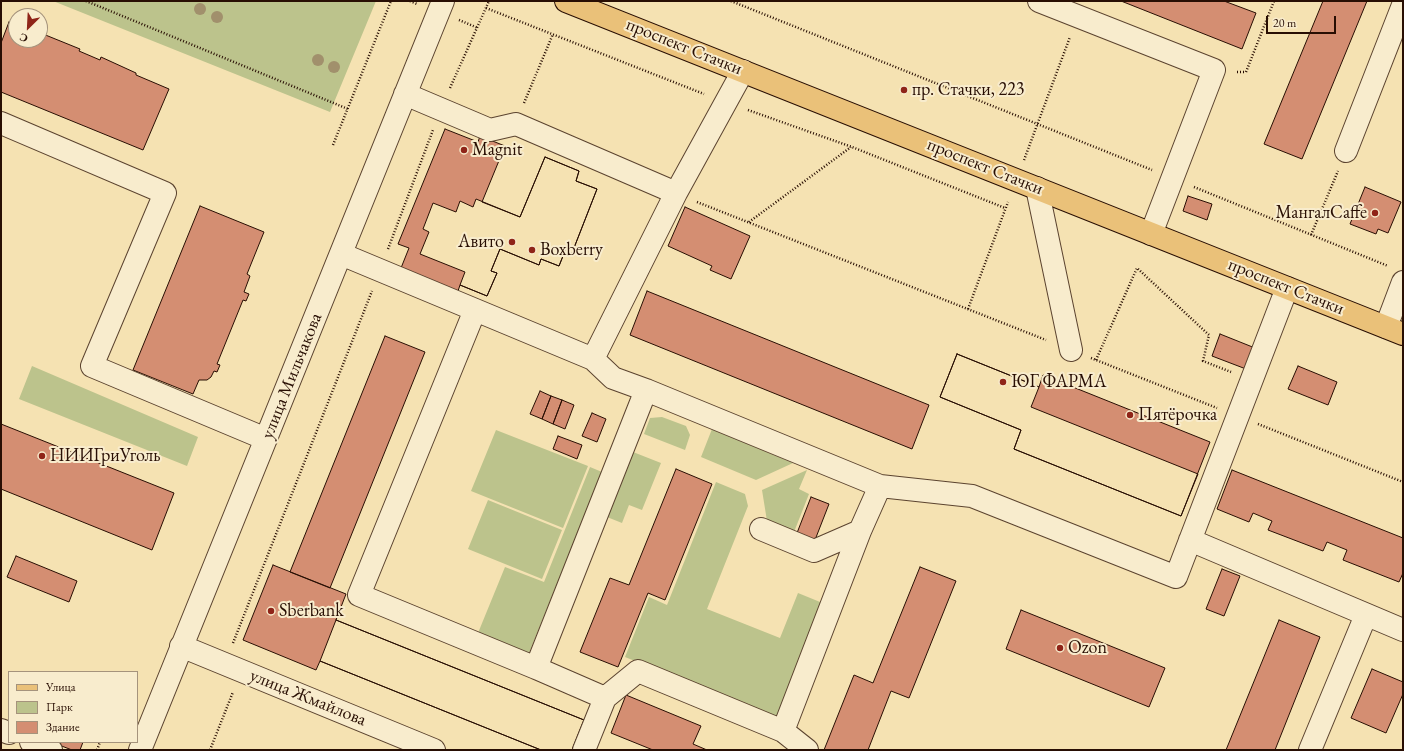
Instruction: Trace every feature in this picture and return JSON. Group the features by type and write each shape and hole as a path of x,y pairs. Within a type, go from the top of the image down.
{"main road":[{"name":"проспект Стачки","path":"566,1 1394,330"}],"street":[{"name":"улица Мильчакова","path":"140,750 443,1"},
{"path":"1039,1 1214,70 1151,234"},
{"path":"1346,151 1403,5"},
{"path":"592,359 676,193 743,71"},
{"path":"405,94 490,130 516,124 676,193"},
{"path":"1,123 165,193 92,366 266,439"},
{"path":"1037,188 1071,350"},
{"path":"341,254 592,359 613,378 646,390 880,486 972,496 1176,577 1287,288"},
{"path":"1394,330 1397,275"},
{"path":"475,310 359,595 605,698"},
{"path":"536,668 646,390"},
{"path":"783,731 860,531 880,486"},
{"path":"761,529 814,551 860,531"},
{"path":"1190,540 1403,630"},
{"path":"1310,750 1366,615"},
{"name":"улица Жмайлова","path":"181,646 434,750"},
{"path":"584,750 605,698 638,671 783,731 807,750"},
{"path":"34,743 51,750"}],"path":[{"path":"86,1 348,109"},
{"path":"333,145 391,1"},
{"path":"210,750 233,667 380,270 441,109 490,1"},
{"path":"731,1 1311,235 1397,275"},
{"path":"1214,70 1246,72 1274,1"},
{"path":"968,309 1078,16"},
{"path":"516,124 552,34"},
{"path":"749,222 852,147"},
{"path":"1311,235 1346,151"},
{"path":"676,193 1403,482"},
{"path":"1096,360 1137,268 1209,336 1203,361 1251,380"}],"green space":[{"path":"53,1 376,1 330,112"},
{"path":"32,366 198,437 187,466 19,399"},
{"path":"662,417 686,426 690,435 685,450 644,434 650,418"},
{"path":"712,429 793,463 756,480 701,457"},
{"path":"496,430 588,466 563,528 471,491"},
{"path":"633,452 661,463 642,510 629,505 622,523 607,517"},
{"path":"590,467 602,472 529,653 478,633 505,567 544,582"},
{"path":"807,470 799,489 809,494 794,532 767,521 762,490"},
{"path":"716,482 745,494 748,506 707,609 780,638 798,593 825,604 779,719 625,657 649,597 667,605"},
{"path":"488,500 562,530 542,579 468,549"}],"building":[{"path":"1121,1 1224,1 1256,13 1242,49"},
{"path":"1323,1 1367,1 1302,159 1264,144"},
{"path":"8,25 8,48 48,48 48,36 80,49 79,51 100,60 101,57 136,73 136,75 169,89 143,150 1,92 1,43"},
{"path":"445,129 478,142 480,136 505,146 482,202 520,217 545,157 579,171 576,181 597,189 572,253 565,251 559,266 541,259 539,265 500,249 491,271 497,273 487,296 460,285 458,291 401,268 409,248 398,244"},
{"path":"545,157 579,171 576,181 597,189 572,253 565,251 559,266 541,259 539,265 500,249 491,271 497,273 487,296 460,285 465,272 420,254 429,232 423,229 433,203 456,212 460,201 473,207 476,199 520,217"},
{"name":"МангалCaffe","path":"1365,187 1401,202 1388,233 1378,229 1376,234 1350,224"},
{"path":"1188,196 1212,204 1207,220 1183,211"},
{"path":"200,206 264,232 247,274 250,276 244,292 249,294 246,301 243,300 217,364 220,365 217,372 214,371 211,377 207,380 199,380 193,394 133,370"},
{"path":"685,207 750,236 731,279 710,270 712,266 668,246"},
{"path":"647,291 929,405 912,449 630,335"},
{"path":"1220,334 1255,348 1246,369 1212,356"},
{"path":"385,336 425,352 330,588 290,572"},
{"path":"957,354 1039,387 1043,375 1210,442 1181,516 1014,449 1021,430 940,397"},
{"path":"957,354 1039,387 1031,407 1198,474 1181,516 1014,449 1021,430 940,397"},
{"path":"1298,366 1337,382 1328,405 1288,389"},
{"path":"540,391 551,396 542,419 530,414"},
{"path":"551,396 562,400 553,424 542,419"},
{"path":"562,400 574,405 565,429 553,424"},
{"path":"592,413 606,419 597,442 582,436"},
{"name":"НИИГриУголь","path":"1,424 174,493 152,550 1,489"},
{"path":"558,436 582,445 577,459 553,449"},
{"path":"676,469 712,484 665,600 648,593 618,667 580,652 610,578 629,585"},
{"path":"1232,470 1403,538 1403,573 1399,582 1343,560 1347,550 1327,542 1323,551 1268,530 1272,521 1253,513 1249,522 1217,509"},
{"path":"811,497 829,504 815,540 797,533"},
{"path":"16,556 77,581 69,602 7,577"},
{"path":"273,565 346,594 336,620 584,720 572,750 541,750 320,661 316,670 243,640"},
{"path":"920,567 956,581 909,698 891,691 868,750 824,750 854,675 873,683"},
{"path":"1222,569 1240,576 1224,616 1206,609"},
{"path":"1021,610 1165,668 1149,707 1006,649"},
{"path":"336,620 584,720 572,750 541,750 320,661"},
{"path":"1279,620 1320,637 1275,750 1226,750"},
{"path":"1372,669 1403,682 1403,694 1386,733 1351,718"},
{"path":"626,695 701,726 693,744 707,750 653,750 611,733"},
{"path":"60,743 83,743 80,750 72,750 59,745"}],"place":[{"name":"пр. Стачки, 223","path":"904,90"},
{"name":"Magnit","path":"464,150"},
{"name":"МангалCaffe","path":"1375,213"},
{"name":"Авито","path":"512,242"},
{"name":"Boxberry","path":"532,250"},
{"name":"ЮГ ФАРМА","path":"1003,382"},
{"name":"Пятёрочка","path":"1130,415"},
{"name":"НИИГриУголь","path":"42,456"},
{"name":"Sberbank","path":"271,611"},
{"name":"Ozon","path":"1060,648"}]}
